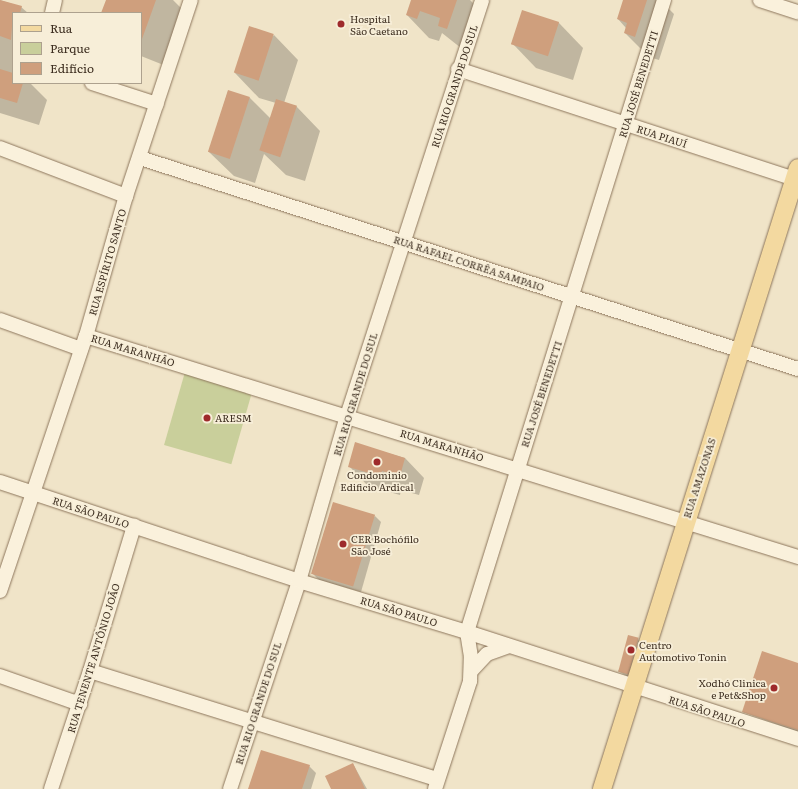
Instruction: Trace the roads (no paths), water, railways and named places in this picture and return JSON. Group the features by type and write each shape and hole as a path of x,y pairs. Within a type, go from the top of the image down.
{"main road":[{"name":"RUA AMAZONAS","path":"602,789 685,521 797,176"}],"street":[{"path":"52,12 55,0"},
{"name":"RUA ESPÍRITO SANTO","path":"0,591 84,342 126,196 140,158 190,0"},
{"name":"RUA RIO GRANDE DO SUL","path":"230,789 299,581 347,416 404,242 458,69 482,0"},
{"name":"RUA JOSÉ BENEDETTI","path":"436,784 471,670 467,632 664,0"},
{"path":"760,0 798,12"},
{"name":"RUA PIAUÍ","path":"458,69 626,124 797,176"},
{"path":"95,84 157,104"},
{"path":"0,148 126,196"},
{"name":"RUA RAFAEL CORRÊA SAMPAIO","path":"140,158 798,370"},
{"name":"RUA MARANHÃO","path":"0,320 347,416 798,557"},
{"name":"RUA SÃO PAULO","path":"0,482 299,581 467,632 633,687 798,739"},
{"name":"RUA TENENTE ANTÔNIO JOÃO","path":"51,789 80,704 134,526"},
{"path":"471,670 487,654 510,646"},
{"path":"90,671 252,720 436,784"},
{"path":"0,676 80,704"}],"place":[{"name":"Hospital São Caetano","path":"341,24"},
{"name":"ARESM","path":"207,418"},
{"name":"Condominio Edificio Ardical","path":"377,462"},
{"name":"CER Bochófilo São José","path":"343,544"},
{"name":"Centro Automotivo Tonin","path":"631,650"},
{"name":"Xodhó Clinica e Pet&Shop","path":"774,688"}]}
